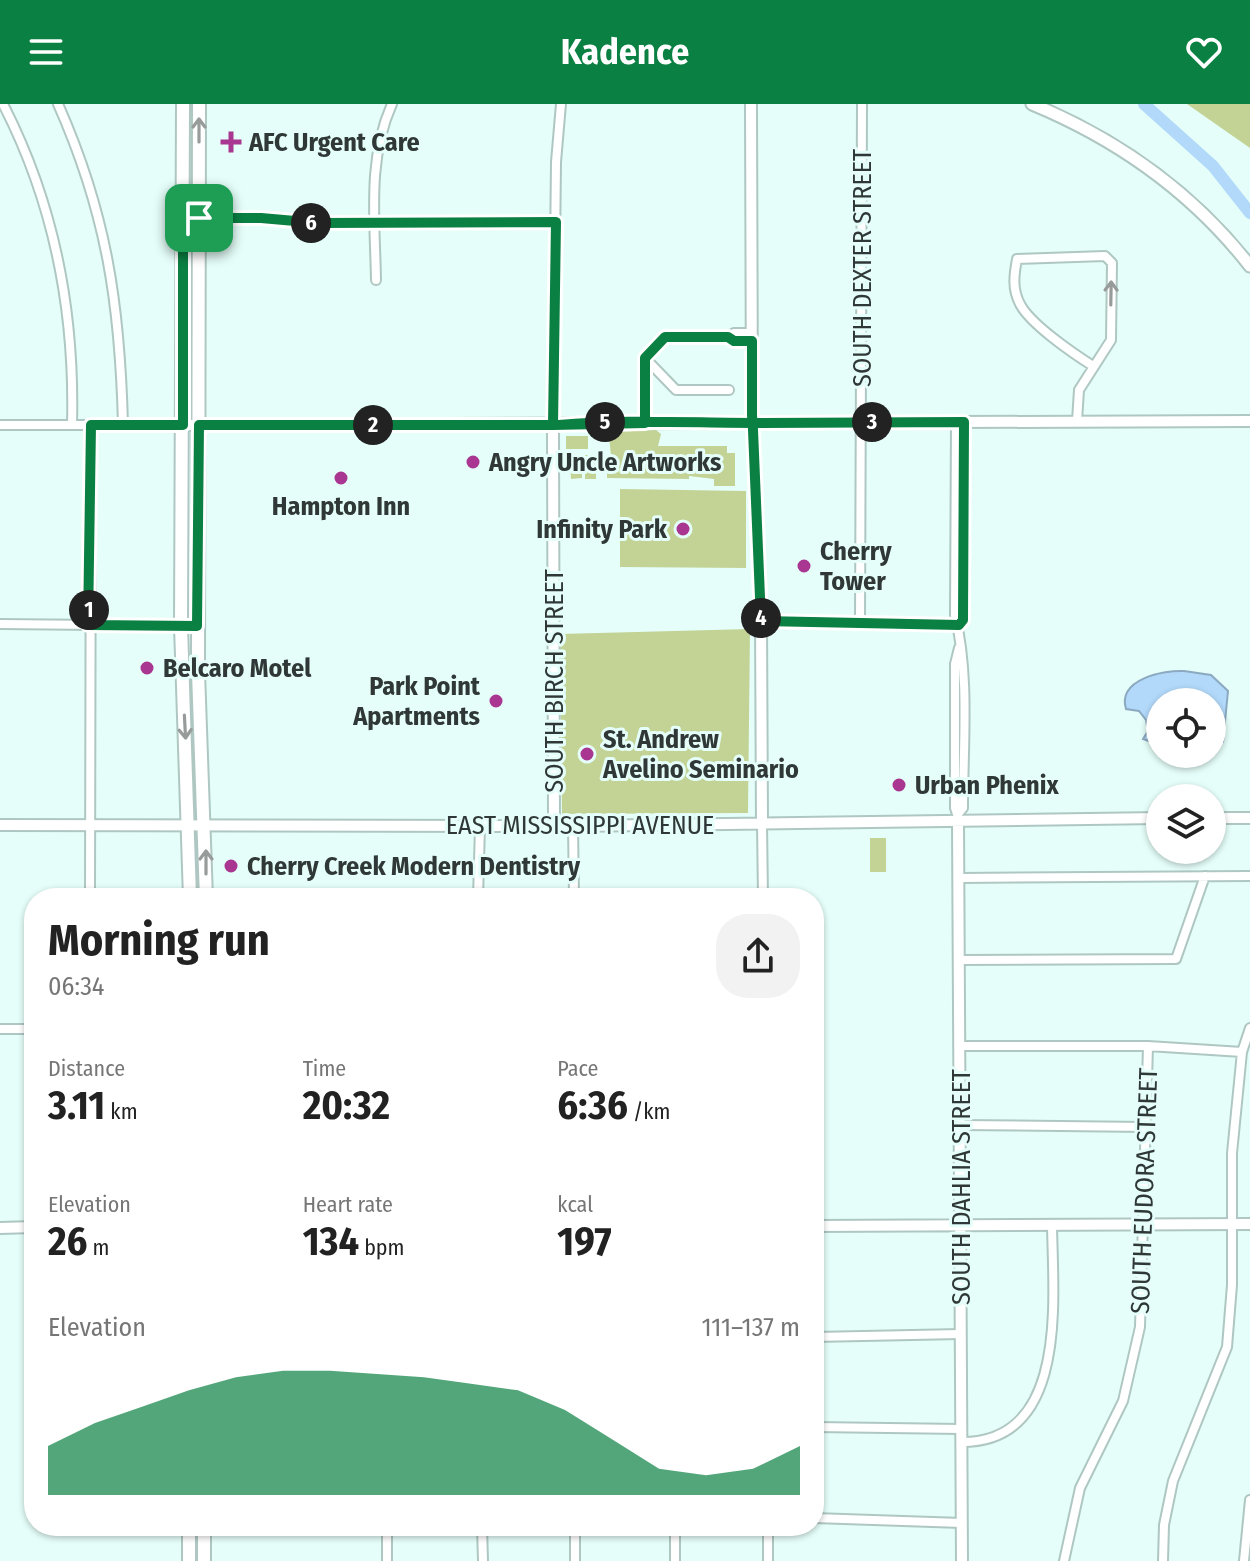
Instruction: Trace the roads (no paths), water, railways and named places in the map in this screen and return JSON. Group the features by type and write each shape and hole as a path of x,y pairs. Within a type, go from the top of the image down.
{"main road":[{"path":"183,104 181,626 190,888"},
{"path":"199,104 197,626 206,888"},
{"path":"1032,104 1102,136 1147,165 1208,219 1250,266"},
{"path":"189,1536 189,1561"},
{"path":"204,1536 204,1561"}],"street":[{"path":"3,104 37,180 62,275 73,366 72,425"},
{"path":"58,104 78,149 108,251 121,347 123,425"},
{"path":"376,280 378,142 392,104"},
{"name":"SOUTH BIRCH STREET","path":"554,826 553,425 561,104"},
{"path":"751,104 752,423 761,621 763,888"},
{"name":"SOUTH DEXTER STREET","path":"860,623 862,104"},
{"path":"183,218 375,223 556,222"},
{"path":"1077,421 1078,394 1111,340 1112,263 1105,256 1017,259 1013,281 1020,306 1070,351 1093,366"},
{"path":"645,423 645,358 665,337 728,337 734,341 752,337"},
{"path":"645,358 676,390 729,390"},
{"path":"0,425 1250,421"},
{"name":"SOUTH DAHLIA STREET","path":"960,422 964,615 959,625 963,665 963,808 958,818 962,1561"},
{"path":"90,888 88,625 91,425"},
{"path":"761,621 959,625"},
{"path":"0,624 197,626"},
{"name":"EAST MISSISSIPPI AVENUE","path":"0,825 573,826 958,818 1146,818"},
{"path":"1226,818 1250,818"},
{"path":"478,888 480,826"},
{"name":"SOUTH BIRCH STREET","path":"573,826 574,888"},
{"path":"960,960 1176,959 1205,876"},
{"path":"959,878 1250,876"},
{"path":"1163,1561 1164,1525 1173,1481 1227,1347 1232,1285 1232,1153 1242,1052 1250,1028"},
{"path":"0,1029 24,1029"},
{"path":"960,1046 1148,1046 1242,1052"},
{"name":"SOUTH EUDORA STREET","path":"1064,1561 1080,1488 1123,1401 1140,1327 1148,1046"},
{"path":"960,1125 1147,1127"},
{"path":"824,1226 1250,1224"},
{"path":"962,1442 984,1442 1004,1435 1022,1419 1046,1374 1053,1324 1052,1225"},
{"path":"0,1228 24,1227"},
{"path":"824,1337 961,1334"},
{"path":"824,1427 962,1429"},
{"path":"1244,1561 1250,1500"},
{"path":"824,1518 962,1523"},
{"path":"387,1536 387,1561"},
{"path":"482,1536 483,1561"},
{"path":"575,1536 575,1561"},
{"path":"675,1536 675,1561"},
{"path":"768,1536 768,1561"}],"water":[{"path":"1165,672 1211,675 1225,688 1146,688 1146,720 1139,711 1126,709 1128,690 1144,678"}],"waterway":[{"path":"1144,104 1213,166 1250,213"}],"place":[{"name":"AFC Urgent Care","path":"231,142"},
{"name":"Angry Uncle Artworks","path":"473,462"},
{"name":"Hampton Inn","path":"341,478"},
{"name":"Infinity Park","path":"683,529"},
{"name":"Cherry Tower","path":"804,566"},
{"name":"Belcaro Motel","path":"147,668"},
{"name":"Park Point Apartments","path":"496,701"},
{"name":"St. Andrew Avelino Seminario","path":"587,754"},
{"name":"Urban Phenix","path":"899,785"},
{"name":"Cherry Creek Modern Dentistry","path":"231,866"}]}
